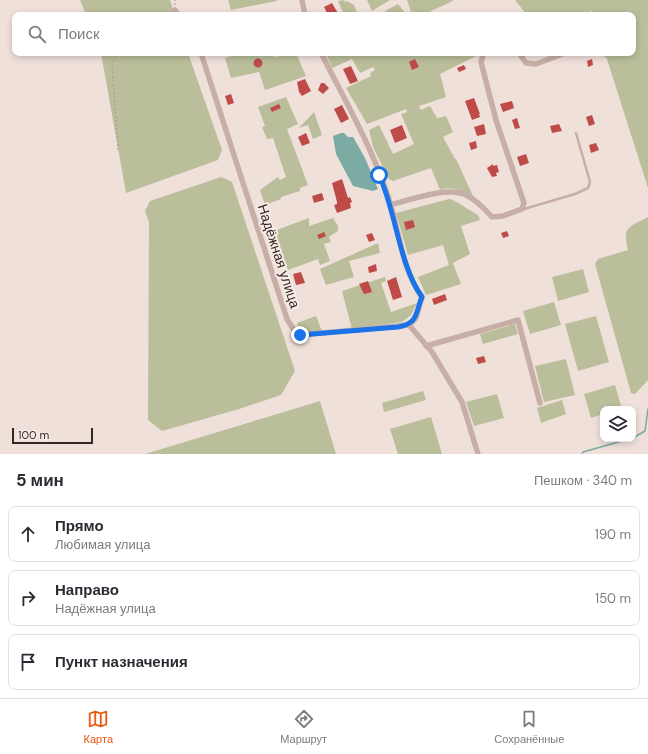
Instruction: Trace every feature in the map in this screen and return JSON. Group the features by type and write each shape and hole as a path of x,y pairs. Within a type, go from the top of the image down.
{"street":[{"path":"302,0 304,12"},
{"name":"Надёжная улица","path":"202,56 287,319 294,330 300,335 409,325"},
{"path":"323,56 357,120 386,191 410,272 422,297 416,318 409,325 426,346 462,402 478,454"},
{"path":"390,205 448,191 465,194 482,205 492,217 503,216 522,209 524,203 496,120 481,62 484,56"},
{"path":"521,56 526,63 536,64 557,56"},
{"path":"426,346 518,320 540,403"}],"lane":[{"path":"522,209 575,194 588,188 590,182 576,133"}],"path":[{"path":"116,56 112,65 118,150"}],"green space":[{"path":"80,0 170,0 174,12 85,12"},
{"path":"228,0 277,0 277,1 231,10"},
{"path":"344,0 345,2 347,1 354,5 357,12 343,12 338,1"},
{"path":"367,0 390,0 372,11"},
{"path":"407,0 453,1 429,12 411,12"},
{"path":"515,0 648,0 648,188 606,56 636,56 636,12 525,12"},
{"path":"398,4 405,12 386,12"},
{"path":"102,56 189,56 222,150 218,160 126,193"},
{"path":"231,56 297,56 306,76 265,90 259,72 231,78 225,58"},
{"path":"327,56 476,56 440,74 446,97 419,106 421,110 430,106 437,118 446,116 453,132 443,137 456,159 474,198 462,191 454,189 440,190 431,168 393,181 389,179 373,147 369,130 379,125 393,154 414,144 401,114 407,112 406,109 367,124 346,88 371,76 370,73 375,70 373,67 360,73 352,59 332,68"},
{"path":"286,97 298,124 287,129 308,185 300,188 300,191 281,197 281,199 265,205 260,190 278,177 280,180 286,177 273,138 267,139 262,127 265,126 258,107"},
{"path":"314,112 322,135 313,139 308,125 299,128"},
{"path":"221,177 232,182 295,371 281,395 239,409 162,431 148,420 149,222 145,211 150,201"},
{"path":"449,199 478,215 480,220 461,226 470,254 453,263 461,284 426,295 418,277 449,265 443,245 408,255 396,213"},
{"path":"648,217 648,380 635,394 631,393 595,264 598,259 628,250 626,232 631,226"},
{"path":"309,218 309,226 333,218 338,226 338,231 329,237 331,242 324,244 330,261 320,265 318,259 288,270 274,231"},
{"path":"378,243 380,253 349,261 354,277 326,285 320,269"},
{"path":"583,269 589,292 558,301 552,277"},
{"path":"385,277 386,281 381,283 391,312 417,303 411,315 402,322 352,329 342,291"},
{"path":"554,302 561,325 530,334 523,311"},
{"path":"316,316 323,334 301,336 297,323"},
{"path":"596,316 609,362 578,371 565,324"},
{"path":"515,324 518,334 483,344 480,334"},
{"path":"566,359 575,395 544,402 535,366"},
{"path":"615,385 621,406 600,406 600,415 591,418 584,394"},
{"path":"423,391 426,400 384,412 382,403"},
{"path":"497,394 504,418 474,426 466,402"},
{"path":"562,400 566,414 541,423 537,408"},
{"path":"320,401 336,454 145,454"},
{"path":"431,417 442,454 398,454 390,429"}],"water":[{"path":"344,133 348,137 353,137 365,158 378,189 373,191 353,186 336,154 333,136"}],"building":[{"path":"332,3 337,12 326,12 324,7"},
{"path":"258,58 263,63 258,68 253,63"},
{"path":"415,59 419,67 412,70 409,62"},
{"path":"592,59 593,65 588,67 587,61"},
{"path":"464,65 466,69 459,72 457,68"},
{"path":"351,66 358,81 350,84 343,69"},
{"path":"305,79 311,91 302,96 299,92 297,82"},
{"path":"321,83 324,83 329,88 323,94 318,90"},
{"path":"231,94 234,103 228,105 225,96"},
{"path":"474,98 480,117 472,120 465,101"},
{"path":"512,101 514,108 503,112 500,104"},
{"path":"279,104 281,108 272,112 270,108"},
{"path":"342,105 349,119 341,123 334,109"},
{"path":"592,115 595,124 589,126 586,117"},
{"path":"517,118 520,128 515,129 512,120"},
{"path":"484,124 486,134 477,136 474,127"},
{"path":"559,124 562,131 552,133 550,126"},
{"path":"402,125 407,138 395,143 390,130"},
{"path":"306,133 310,143 302,146 298,137"},
{"path":"476,141 477,148 471,150 469,143"},
{"path":"596,143 599,150 591,153 589,145"},
{"path":"526,154 529,163 520,166 517,157"},
{"path":"493,164 493,166 497,165 499,172 496,173 497,176 492,177 487,168"},
{"path":"342,179 348,198 350,197 352,202 350,203 351,208 337,213 334,205 337,204 337,202 332,183"},
{"path":"322,193 324,200 314,203 312,196"},
{"path":"413,220 415,227 406,230 404,222"},
{"path":"507,231 509,236 503,238 501,233"},
{"path":"324,232 326,236 319,239 317,235"},
{"path":"372,233 375,240 369,242 366,235"},
{"path":"376,264 377,271 369,273 368,267"},
{"path":"301,272 305,283 296,285 293,274"},
{"path":"396,277 402,297 393,300 387,281"},
{"path":"368,281 372,292 364,294 359,284"},
{"path":"445,294 447,300 434,305 432,299"},
{"path":"484,356 486,362 478,364 476,358"}],"waterway":[{"path":"636,436 645,431 648,409"},
{"path":"582,454 583,452 618,442"}],"route":[{"path":"300,335 398,327 409,325 416,318 422,297 410,272 394,225 386,191 379,175"}]}
